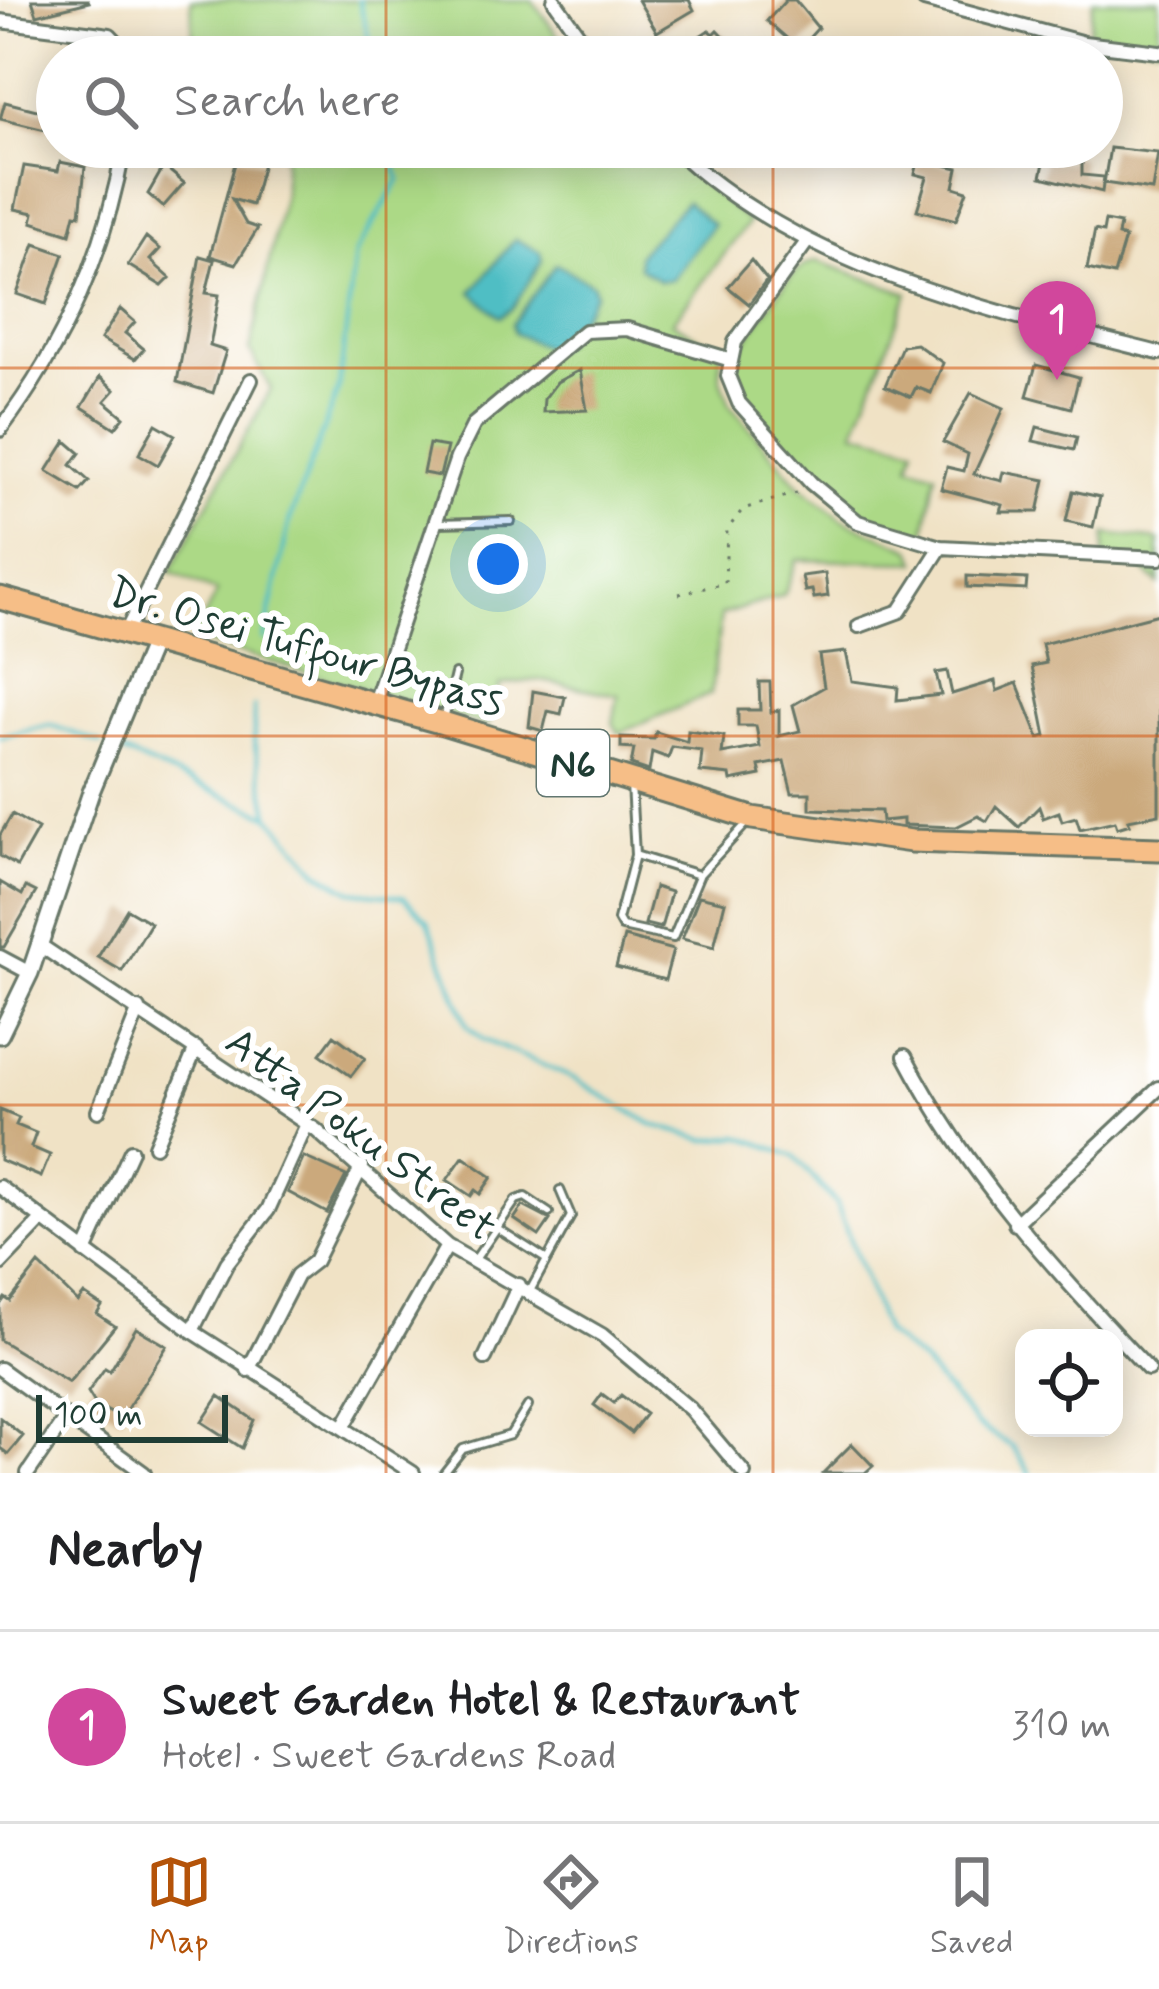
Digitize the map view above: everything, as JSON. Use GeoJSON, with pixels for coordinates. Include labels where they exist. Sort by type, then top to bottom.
{"type":"FeatureCollection","features":[{"type":"Feature","properties":{"kind":"highway","name":"Dr. Osei Tuffour Bypass"},"geometry":{"type":"LineString","coordinates":[[0,598],[443,723],[752,818],[911,841],[1159,849]]}},
{"type":"Feature","properties":{"kind":"street"},"geometry":{"type":"LineString","coordinates":[[554,0],[579,36]]}},
{"type":"Feature","properties":{"kind":"street"},"geometry":{"type":"LineString","coordinates":[[923,0],[1056,36]]}},
{"type":"Feature","properties":{"kind":"street"},"geometry":{"type":"LineString","coordinates":[[980,0],[980,17]]}},
{"type":"Feature","properties":{"kind":"street"},"geometry":{"type":"LineString","coordinates":[[0,21],[111,36]]}},
{"type":"Feature","properties":{"kind":"street"},"geometry":{"type":"LineString","coordinates":[[1123,48],[1159,52]]}},
{"type":"Feature","properties":{"kind":"street"},"geometry":{"type":"LineString","coordinates":[[0,430],[64,336],[95,261],[119,168]]}},
{"type":"Feature","properties":{"kind":"street"},"geometry":{"type":"LineString","coordinates":[[703,168],[806,243],[961,298],[1159,353]]}},
{"type":"Feature","properties":{"kind":"street"},"geometry":{"type":"LineString","coordinates":[[806,243],[728,359],[739,403],[811,483],[858,522],[941,547],[1159,558]]}},
{"type":"Feature","properties":{"kind":"street"},"geometry":{"type":"LineString","coordinates":[[374,705],[474,424],[585,332],[627,329],[728,359]]}},
{"type":"Feature","properties":{"kind":"street"},"geometry":{"type":"LineString","coordinates":[[126,632],[251,380]]}},
{"type":"Feature","properties":{"kind":"street"},"geometry":{"type":"LineString","coordinates":[[859,626],[900,611],[941,547]]}},
{"type":"Feature","properties":{"kind":"street"},"geometry":{"type":"LineString","coordinates":[[0,1035],[41,946],[91,792],[154,640]]}},
{"type":"Feature","properties":{"kind":"street","name":"Atta Poku Street"},"geometry":{"type":"LineString","coordinates":[[41,946],[308,1124],[362,1166],[447,1246],[602,1334],[676,1396],[744,1473]]}},
{"type":"Feature","properties":{"kind":"street"},"geometry":{"type":"LineString","coordinates":[[0,957],[30,973]]}},
{"type":"Feature","properties":{"kind":"street"},"geometry":{"type":"LineString","coordinates":[[98,1111],[139,1009]]}},
{"type":"Feature","properties":{"kind":"street"},"geometry":{"type":"LineString","coordinates":[[155,1146],[196,1048]]}},
{"type":"Feature","properties":{"kind":"street"},"geometry":{"type":"LineString","coordinates":[[905,1056],[940,1120],[1015,1224],[1148,1370]]}},
{"type":"Feature","properties":{"kind":"street"},"geometry":{"type":"LineString","coordinates":[[1015,1224],[1159,1088]]}},
{"type":"Feature","properties":{"kind":"street"},"geometry":{"type":"LineString","coordinates":[[192,1331],[227,1264],[268,1210],[308,1124]]}},
{"type":"Feature","properties":{"kind":"street"},"geometry":{"type":"LineString","coordinates":[[85,1252],[130,1151]]}},
{"type":"Feature","properties":{"kind":"street"},"geometry":{"type":"LineString","coordinates":[[248,1370],[297,1275],[315,1261],[362,1166]]}},
{"type":"Feature","properties":{"kind":"street"},"geometry":{"type":"LineString","coordinates":[[0,1187],[192,1331],[344,1426],[406,1471]]}},
{"type":"Feature","properties":{"kind":"street"},"geometry":{"type":"LineString","coordinates":[[0,1264],[42,1220]]}},
{"type":"Feature","properties":{"kind":"street"},"geometry":{"type":"LineString","coordinates":[[344,1426],[447,1246]]}},
{"type":"Feature","properties":{"kind":"street"},"geometry":{"type":"LineString","coordinates":[[485,1358],[525,1288]]}},
{"type":"Feature","properties":{"kind":"street"},"geometry":{"type":"LineString","coordinates":[[0,1369],[144,1473]]}},
{"type":"Feature","properties":{"kind":"street"},"geometry":{"type":"LineString","coordinates":[[28,1473],[65,1419]]}},
{"type":"Feature","properties":{"kind":"lane"},"geometry":{"type":"LineString","coordinates":[[435,524],[511,521]]}},
{"type":"Feature","properties":{"kind":"lane"},"geometry":{"type":"LineString","coordinates":[[443,723],[455,674]]}},
{"type":"Feature","properties":{"kind":"lane"},"geometry":{"type":"LineString","coordinates":[[631,781],[634,855],[619,920],[622,926],[673,938],[699,875],[752,818]]}},
{"type":"Feature","properties":{"kind":"lane"},"geometry":{"type":"LineString","coordinates":[[634,855],[699,875]]}},
{"type":"Feature","properties":{"kind":"lane"},"geometry":{"type":"LineString","coordinates":[[525,1288],[571,1216],[560,1190]]}},
{"type":"Feature","properties":{"kind":"lane"},"geometry":{"type":"LineString","coordinates":[[474,1261],[521,1197],[549,1213]]}},
{"type":"Feature","properties":{"kind":"lane"},"geometry":{"type":"LineString","coordinates":[[497,1228],[547,1260]]}},
{"type":"Feature","properties":{"kind":"lane"},"geometry":{"type":"LineString","coordinates":[[444,1473],[463,1448],[510,1435],[528,1406]]}},
{"type":"Feature","properties":{"kind":"path"},"geometry":{"type":"LineString","coordinates":[[679,594],[725,583],[727,530],[743,509],[794,497],[811,483]]}},
{"type":"Feature","properties":{"kind":"green space"},"geometry":{"type":"Polygon","coordinates":[[[191,0],[532,0],[558,36],[193,36],[191,0]]]}},
{"type":"Feature","properties":{"kind":"green space"},"geometry":{"type":"Polygon","coordinates":[[[1093,0],[1159,0],[1159,46],[1123,40],[1123,36],[1089,35],[1093,0]]]}},
{"type":"Feature","properties":{"kind":"green space"},"geometry":{"type":"Polygon","coordinates":[[[284,168],[685,168],[749,222],[672,322],[721,349],[720,376],[730,405],[799,485],[843,520],[912,549],[917,562],[797,560],[784,595],[721,615],[711,694],[619,733],[613,723],[618,695],[537,680],[500,685],[488,726],[193,639],[217,592],[170,572],[271,389],[250,351],[284,193],[284,168]]]}},
{"type":"Feature","properties":{"kind":"green space"},"geometry":{"type":"Polygon","coordinates":[[[817,261],[908,293],[855,431],[915,447],[910,465],[936,473],[924,538],[877,524],[849,506],[771,436],[734,386],[734,367],[755,327],[794,274],[817,261]]]}},
{"type":"Feature","properties":{"kind":"green space"},"geometry":{"type":"Polygon","coordinates":[[[1106,534],[1159,540],[1159,584],[1135,563],[1103,563],[1106,534]]]}},
{"type":"Feature","properties":{"kind":"water"},"geometry":{"type":"Polygon","coordinates":[[[686,201],[713,225],[672,279],[660,281],[639,267],[638,255],[686,201]]]}},
{"type":"Feature","properties":{"kind":"water"},"geometry":{"type":"Polygon","coordinates":[[[515,239],[540,252],[542,260],[513,308],[500,317],[472,292],[515,239]]]}},
{"type":"Feature","properties":{"kind":"water"},"geometry":{"type":"Polygon","coordinates":[[[556,264],[593,285],[595,294],[563,343],[551,350],[514,333],[512,324],[556,264]]]}},
{"type":"Feature","properties":{"kind":"building"},"geometry":{"type":"Polygon","coordinates":[[[32,0],[88,0],[89,2],[37,15],[32,0]]]}},
{"type":"Feature","properties":{"kind":"building"},"geometry":{"type":"Polygon","coordinates":[[[638,0],[689,0],[694,10],[657,32],[638,0]]]}},
{"type":"Feature","properties":{"kind":"building"},"geometry":{"type":"Polygon","coordinates":[[[786,0],[795,0],[818,28],[811,36],[784,36],[767,21],[786,0]]]}},
{"type":"Feature","properties":{"kind":"building"},"geometry":{"type":"Polygon","coordinates":[[[5,102],[36,110],[36,128],[0,119],[5,102]]]}},
{"type":"Feature","properties":{"kind":"building"},"geometry":{"type":"Polygon","coordinates":[[[1123,149],[1158,153],[1152,190],[1104,183],[1107,168],[1123,168],[1123,149]]]}},
{"type":"Feature","properties":{"kind":"building"},"geometry":{"type":"Polygon","coordinates":[[[24,166],[58,171],[85,168],[80,215],[75,214],[70,234],[32,222],[34,213],[15,209],[24,166]]]}},
{"type":"Feature","properties":{"kind":"building"},"geometry":{"type":"Polygon","coordinates":[[[163,168],[184,183],[163,207],[148,194],[163,168]]]}},
{"type":"Feature","properties":{"kind":"building"},"geometry":{"type":"Polygon","coordinates":[[[234,168],[262,168],[252,205],[232,199],[246,224],[258,228],[236,264],[210,256],[234,168]]]}},
{"type":"Feature","properties":{"kind":"building"},"geometry":{"type":"Polygon","coordinates":[[[917,168],[958,168],[954,187],[967,191],[956,220],[917,210],[927,177],[915,174],[917,168]]]}},
{"type":"Feature","properties":{"kind":"building"},"geometry":{"type":"Polygon","coordinates":[[[1043,168],[1082,168],[1082,175],[1104,177],[1102,192],[1041,177],[1043,168]]]}},
{"type":"Feature","properties":{"kind":"building"},"geometry":{"type":"Polygon","coordinates":[[[1105,221],[1120,224],[1118,236],[1125,238],[1114,275],[1087,269],[1095,230],[1103,232],[1105,221]]]}},
{"type":"Feature","properties":{"kind":"building"},"geometry":{"type":"Polygon","coordinates":[[[146,237],[160,249],[150,260],[170,278],[162,286],[128,265],[146,237]]]}},
{"type":"Feature","properties":{"kind":"building"},"geometry":{"type":"Polygon","coordinates":[[[35,244],[64,254],[46,304],[17,294],[35,244]]]}},
{"type":"Feature","properties":{"kind":"building"},"geometry":{"type":"Polygon","coordinates":[[[200,256],[214,260],[206,293],[219,295],[210,346],[226,351],[213,393],[177,382],[200,256]]]}},
{"type":"Feature","properties":{"kind":"building"},"geometry":{"type":"Polygon","coordinates":[[[751,260],[767,280],[749,304],[728,287],[751,260]]]}},
{"type":"Feature","properties":{"kind":"building"},"geometry":{"type":"Polygon","coordinates":[[[120,309],[135,322],[125,333],[144,349],[135,359],[101,339],[120,309]]]}},
{"type":"Feature","properties":{"kind":"building"},"geometry":{"type":"Polygon","coordinates":[[[916,344],[943,363],[931,393],[916,387],[911,397],[885,386],[902,346],[916,344]]]}},
{"type":"Feature","properties":{"kind":"building"},"geometry":{"type":"Polygon","coordinates":[[[1036,365],[1079,377],[1071,408],[1027,396],[1036,365]]]}},
{"type":"Feature","properties":{"kind":"building"},"geometry":{"type":"Polygon","coordinates":[[[580,370],[587,410],[543,412],[544,399],[557,382],[580,370]]]}},
{"type":"Feature","properties":{"kind":"building"},"geometry":{"type":"Polygon","coordinates":[[[100,377],[115,390],[105,401],[124,417],[115,428],[82,407],[100,377]]]}},
{"type":"Feature","properties":{"kind":"building"},"geometry":{"type":"Polygon","coordinates":[[[971,393],[1004,408],[974,474],[1002,481],[1004,472],[1045,480],[1038,512],[1001,512],[1003,505],[941,489],[947,467],[964,471],[968,454],[943,442],[971,393]]]}},
{"type":"Feature","properties":{"kind":"building"},"geometry":{"type":"Polygon","coordinates":[[[156,424],[175,435],[158,465],[139,454],[156,424]]]}},
{"type":"Feature","properties":{"kind":"building"},"geometry":{"type":"Polygon","coordinates":[[[1037,427],[1077,437],[1074,450],[1033,441],[1037,427]]]}},
{"type":"Feature","properties":{"kind":"building"},"geometry":{"type":"Polygon","coordinates":[[[66,441],[80,453],[71,465],[89,481],[80,491],[47,471],[66,441]]]}},
{"type":"Feature","properties":{"kind":"building"},"geometry":{"type":"Polygon","coordinates":[[[429,444],[447,447],[440,476],[423,473],[429,444]]]}},
{"type":"Feature","properties":{"kind":"building"},"geometry":{"type":"Polygon","coordinates":[[[1073,491],[1100,497],[1093,527],[1066,521],[1073,491]]]}},
{"type":"Feature","properties":{"kind":"building"},"geometry":{"type":"Polygon","coordinates":[[[825,573],[828,596],[814,598],[812,590],[805,591],[802,576],[825,573]]]}},
{"type":"Feature","properties":{"kind":"building"},"geometry":{"type":"Polygon","coordinates":[[[967,576],[1027,579],[1026,590],[967,587],[967,576]]]}},
{"type":"Feature","properties":{"kind":"building"},"geometry":{"type":"Polygon","coordinates":[[[1159,614],[1159,814],[1128,820],[1130,824],[1117,828],[1115,821],[1080,829],[1076,817],[1062,821],[1059,812],[1043,818],[1039,807],[1019,827],[996,806],[987,821],[978,816],[956,827],[903,825],[903,819],[882,821],[881,811],[810,809],[810,793],[792,793],[784,761],[759,766],[761,775],[731,781],[730,775],[700,772],[702,751],[672,747],[668,758],[652,752],[649,771],[631,765],[634,749],[621,748],[621,738],[654,739],[656,732],[687,742],[688,731],[724,736],[722,754],[760,747],[756,726],[738,726],[738,710],[760,710],[759,682],[770,682],[771,712],[779,710],[779,736],[800,731],[793,705],[824,687],[819,655],[846,652],[852,681],[898,687],[897,700],[941,695],[936,673],[947,671],[952,694],[995,681],[997,691],[1017,683],[1039,738],[1046,736],[1032,666],[1046,663],[1042,644],[1159,614]]]}},
{"type":"Feature","properties":{"kind":"building"},"geometry":{"type":"Polygon","coordinates":[[[533,691],[565,697],[561,714],[548,711],[543,731],[529,727],[533,691]]]}},
{"type":"Feature","properties":{"kind":"building"},"geometry":{"type":"Polygon","coordinates":[[[12,814],[38,829],[17,866],[0,856],[0,835],[12,814]]]}},
{"type":"Feature","properties":{"kind":"building"},"geometry":{"type":"Polygon","coordinates":[[[0,882],[22,895],[26,887],[36,892],[4,947],[0,947],[0,882]]]}},
{"type":"Feature","properties":{"kind":"building"},"geometry":{"type":"Polygon","coordinates":[[[655,887],[671,892],[661,928],[645,924],[655,887]]]}},
{"type":"Feature","properties":{"kind":"building"},"geometry":{"type":"Polygon","coordinates":[[[699,896],[725,902],[714,947],[682,939],[699,896]]]}},
{"type":"Feature","properties":{"kind":"building"},"geometry":{"type":"Polygon","coordinates":[[[127,909],[151,923],[122,971],[98,957],[127,909]]]}},
{"type":"Feature","properties":{"kind":"building"},"geometry":{"type":"Polygon","coordinates":[[[624,937],[673,950],[665,980],[616,967],[624,937]]]}},
{"type":"Feature","properties":{"kind":"building"},"geometry":{"type":"Polygon","coordinates":[[[334,1035],[365,1058],[351,1076],[320,1054],[334,1035]]]}},
{"type":"Feature","properties":{"kind":"building"},"geometry":{"type":"Polygon","coordinates":[[[0,1110],[19,1118],[16,1125],[36,1133],[31,1147],[50,1155],[41,1177],[0,1160],[0,1110]]]}},
{"type":"Feature","properties":{"kind":"building"},"geometry":{"type":"Polygon","coordinates":[[[304,1157],[346,1176],[327,1213],[288,1192],[304,1157]]]}},
{"type":"Feature","properties":{"kind":"building"},"geometry":{"type":"Polygon","coordinates":[[[463,1157],[492,1177],[480,1194],[475,1190],[471,1196],[447,1180],[463,1157]]]}},
{"type":"Feature","properties":{"kind":"building"},"geometry":{"type":"Polygon","coordinates":[[[523,1206],[550,1220],[539,1236],[514,1219],[523,1206]]]}},
{"type":"Feature","properties":{"kind":"building"},"geometry":{"type":"Polygon","coordinates":[[[39,1264],[78,1302],[84,1294],[102,1306],[97,1314],[115,1326],[69,1382],[0,1340],[0,1305],[5,1298],[10,1301],[39,1264]]]}},
{"type":"Feature","properties":{"kind":"building"},"geometry":{"type":"Polygon","coordinates":[[[136,1328],[167,1346],[121,1418],[96,1405],[88,1392],[105,1368],[110,1371],[136,1328]]]}},
{"type":"Feature","properties":{"kind":"building"},"geometry":{"type":"Polygon","coordinates":[[[602,1394],[614,1403],[621,1395],[646,1414],[631,1433],[594,1405],[602,1394]]]}},
{"type":"Feature","properties":{"kind":"building"},"geometry":{"type":"Polygon","coordinates":[[[219,1396],[254,1420],[242,1448],[202,1422],[219,1396]]]}},
{"type":"Feature","properties":{"kind":"building"},"geometry":{"type":"Polygon","coordinates":[[[0,1418],[23,1436],[8,1454],[0,1448],[0,1418]]]}},
{"type":"Feature","properties":{"kind":"building"},"geometry":{"type":"Polygon","coordinates":[[[852,1444],[873,1466],[865,1473],[823,1473],[852,1444]]]}},
{"type":"Feature","properties":{"kind":"waterway"},"geometry":{"type":"LineString","coordinates":[[359,0],[368,36]]}},
{"type":"Feature","properties":{"kind":"waterway"},"geometry":{"type":"LineString","coordinates":[[264,640],[290,519],[339,387],[355,254],[400,179],[396,168]]}},
{"type":"Feature","properties":{"kind":"waterway"},"geometry":{"type":"LineString","coordinates":[[254,707],[254,742],[269,813]]}},
{"type":"Feature","properties":{"kind":"waterway"},"geometry":{"type":"LineString","coordinates":[[0,737],[50,725],[101,743]]}},
{"type":"Feature","properties":{"kind":"waterway"},"geometry":{"type":"LineString","coordinates":[[124,753],[270,816],[320,873],[351,891],[404,897],[428,921],[467,1026],[482,1039],[575,1079],[653,1125],[707,1140],[740,1136],[794,1156],[837,1205],[885,1333],[923,1363],[977,1425],[1013,1447],[1030,1473]]}},
{"type":"Feature","properties":{"kind":"place","name":"Sweet Garden Hotel & Restaurant"},"geometry":{"type":"Point","coordinates":[1057,380]}}]}
